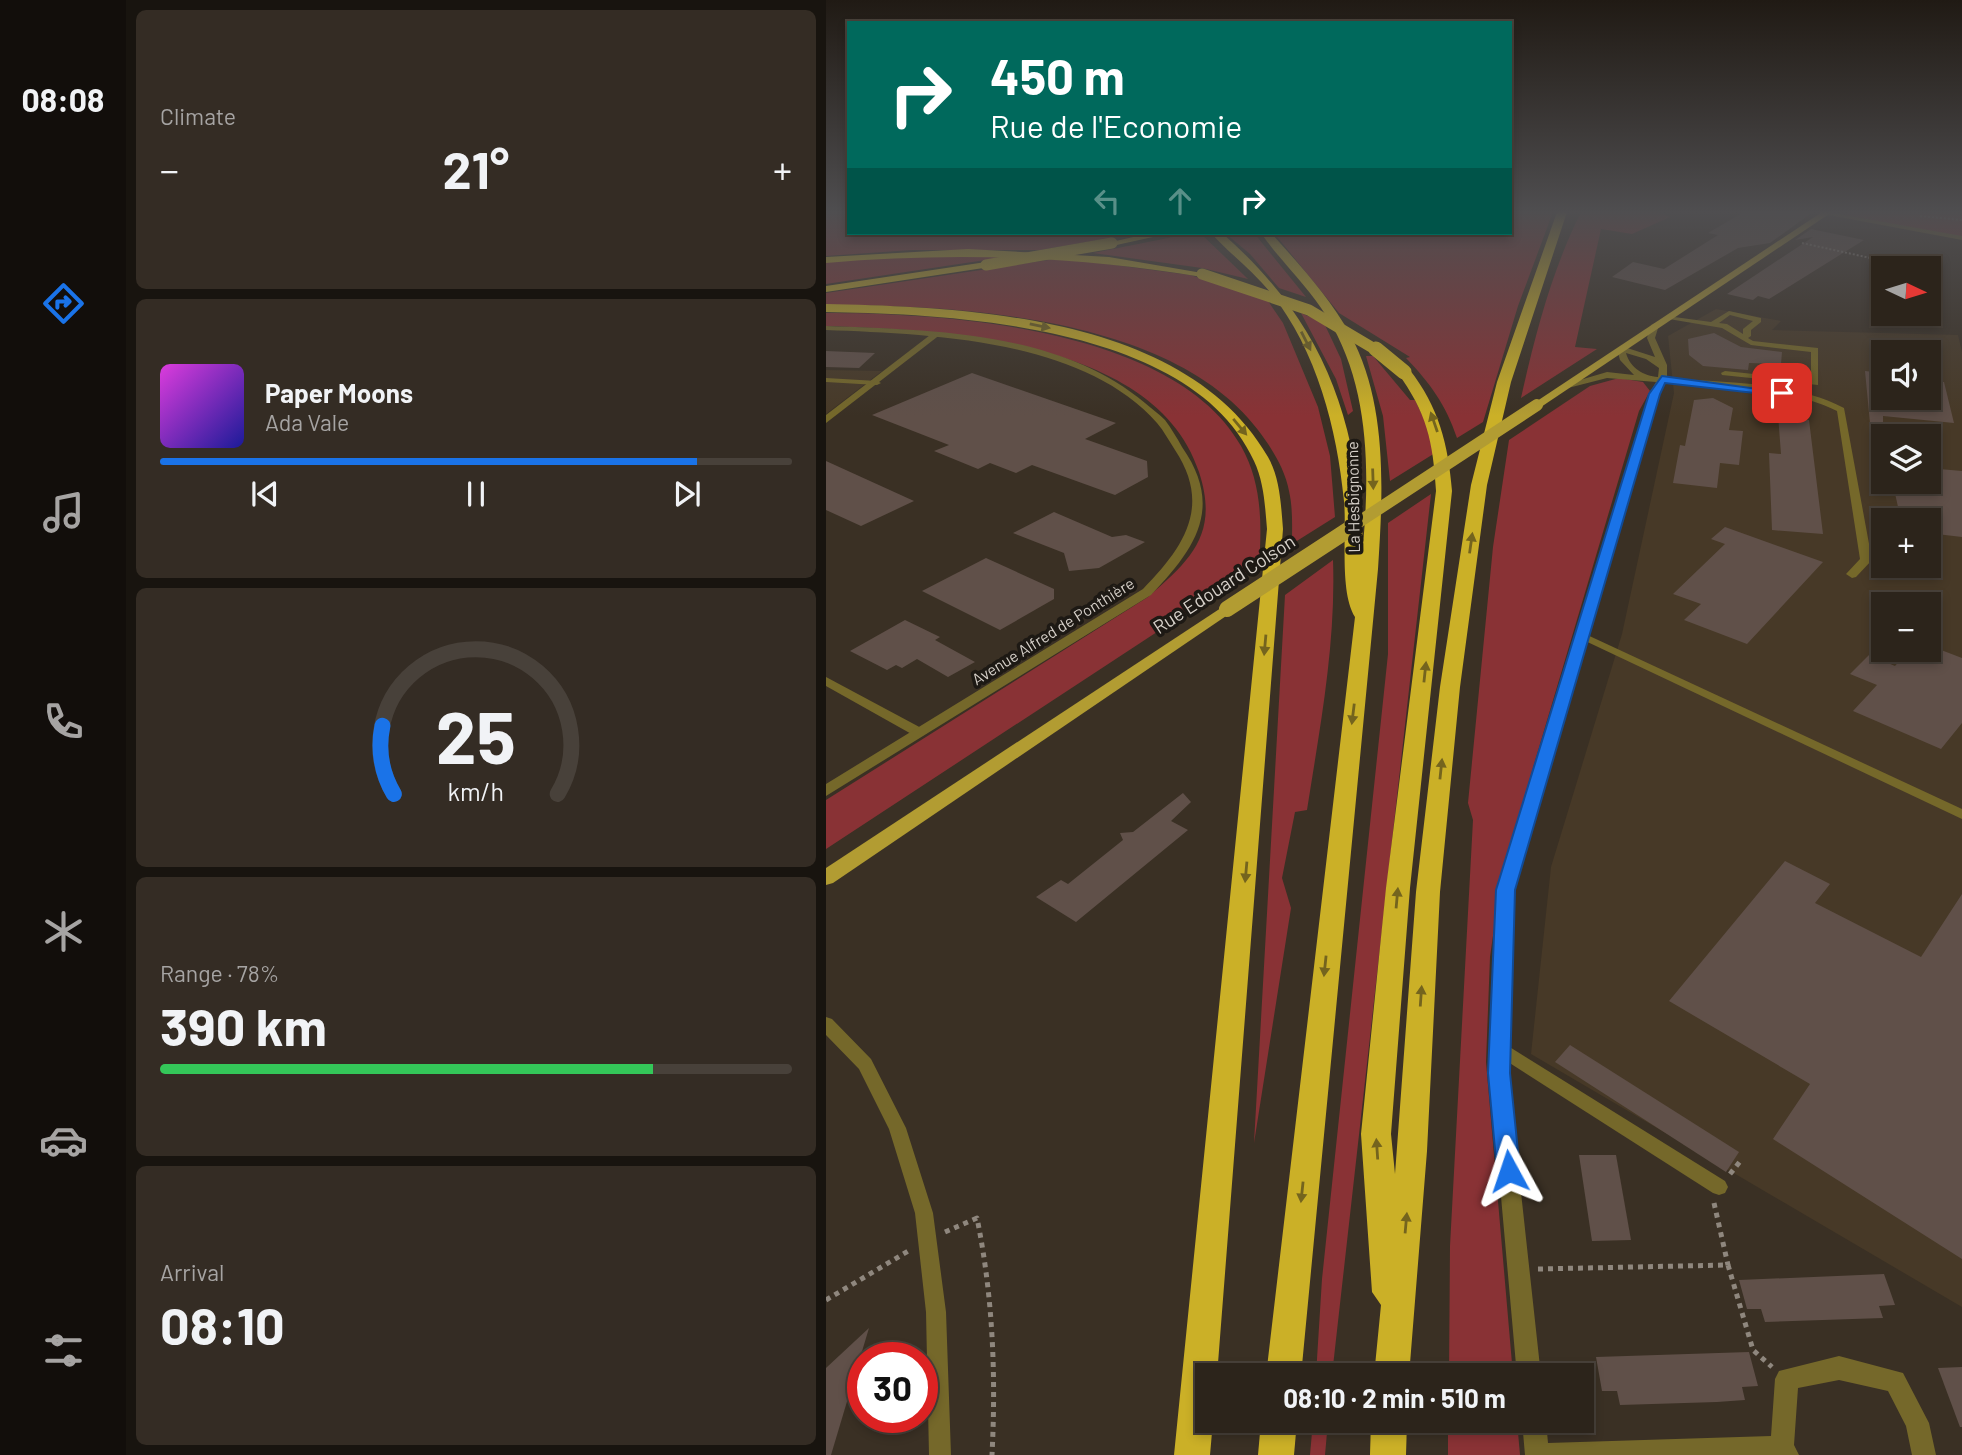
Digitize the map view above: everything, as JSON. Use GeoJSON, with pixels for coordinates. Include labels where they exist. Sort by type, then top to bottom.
{"type":"FeatureCollection","features":[{"type":"Feature","properties":{"kind":"highway"},"geometry":{"type":"LineString","coordinates":[[826,289],[887,280]]}},
{"type":"Feature","properties":{"kind":"highway"},"geometry":{"type":"LineString","coordinates":[[1222,280],[1281,297],[1336,321],[1362,336],[1404,372],[1431,411],[1438,432],[1444,491],[1398,888],[1376,1134],[1392,1339]]}},
{"type":"Feature","properties":{"kind":"highway"},"geometry":{"type":"LineString","coordinates":[[1263,280],[1289,309],[1321,372],[1345,456],[1353,503],[1354,583],[1364,622]]}},
{"type":"Feature","properties":{"kind":"highway","name":"La Hesbignonne"},"geometry":{"type":"LineString","coordinates":[[1284,1363],[1370,584],[1374,502],[1372,451],[1360,375],[1346,340],[1321,299],[1305,280]]}},
{"type":"Feature","properties":{"kind":"highway"},"geometry":{"type":"LineString","coordinates":[[1391,1363],[1412,1151],[1428,892],[1450,687],[1477,497],[1504,382],[1539,280]]}},
{"type":"Feature","properties":{"kind":"highway"},"geometry":{"type":"LineString","coordinates":[[826,308],[898,309],[1006,320],[1072,334],[1127,352],[1181,378],[1225,410],[1244,431],[1261,458],[1272,490],[1275,529],[1192,1455]]}},
{"type":"Feature","properties":{"kind":"highway"},"geometry":{"type":"LineString","coordinates":[[1276,1455],[1278,1433]]}},
{"type":"Feature","properties":{"kind":"highway"},"geometry":{"type":"LineString","coordinates":[[1388,1455],[1389,1433]]}},
{"type":"Feature","properties":{"kind":"main road","name":"Rue Edouard Colson"},"geometry":{"type":"LineString","coordinates":[[826,878],[1725,280]]}},
{"type":"Feature","properties":{"kind":"street"},"geometry":{"type":"LineString","coordinates":[[1528,1363],[1499,1073],[1506,890],[1654,394],[1662,379],[1663,367],[1651,338],[1652,327]]}},
{"type":"Feature","properties":{"kind":"street","name":"Avenue Alfred de Ponthière"},"geometry":{"type":"LineString","coordinates":[[826,328],[937,334],[1028,350],[1071,363],[1103,377],[1151,414],[1182,449],[1195,475],[1199,502],[1193,535],[1177,562],[1147,592],[826,791]]}},
{"type":"Feature","properties":{"kind":"street"},"geometry":{"type":"LineString","coordinates":[[826,420],[937,334]]}},
{"type":"Feature","properties":{"kind":"street"},"geometry":{"type":"LineString","coordinates":[[1621,349],[1649,357],[1663,367]]}},
{"type":"Feature","properties":{"kind":"street"},"geometry":{"type":"LineString","coordinates":[[1621,349],[1624,360],[1654,394]]}},
{"type":"Feature","properties":{"kind":"street"},"geometry":{"type":"LineString","coordinates":[[1568,385],[1607,376],[1662,379],[1762,390],[1829,401],[1841,410],[1866,560]]}},
{"type":"Feature","properties":{"kind":"street"},"geometry":{"type":"LineString","coordinates":[[1866,560],[1871,561]]}},
{"type":"Feature","properties":{"kind":"street"},"geometry":{"type":"LineString","coordinates":[[1852,574],[1866,560]]}},
{"type":"Feature","properties":{"kind":"street"},"geometry":{"type":"LineString","coordinates":[[826,681],[920,733]]}},
{"type":"Feature","properties":{"kind":"street"},"geometry":{"type":"LineString","coordinates":[[1536,1433],[1539,1455],[1785,1451],[1787,1379],[1839,1368],[1895,1381],[1917,1423],[1924,1455]]}},
{"type":"Feature","properties":{"kind":"lane"},"geometry":{"type":"LineString","coordinates":[[1713,324],[1728,313],[1758,320],[1747,329],[1746,337],[1741,337]]}},
{"type":"Feature","properties":{"kind":"lane"},"geometry":{"type":"LineString","coordinates":[[1667,318],[1724,326],[1751,343],[1815,350],[1815,383],[1725,373]]}},
{"type":"Feature","properties":{"kind":"lane"},"geometry":{"type":"LineString","coordinates":[[1762,390],[1765,378]]}},
{"type":"Feature","properties":{"kind":"lane"},"geometry":{"type":"LineString","coordinates":[[826,380],[877,383]]}},
{"type":"Feature","properties":{"kind":"lane"},"geometry":{"type":"LineString","coordinates":[[1583,636],[1962,814]]}},
{"type":"Feature","properties":{"kind":"lane"},"geometry":{"type":"LineString","coordinates":[[826,1024],[865,1064],[897,1128],[925,1213],[936,1312],[940,1455]]}},
{"type":"Feature","properties":{"kind":"lane"},"geometry":{"type":"LineString","coordinates":[[1500,1048],[1719,1187]]}},
{"type":"Feature","properties":{"kind":"path"},"geometry":{"type":"LineString","coordinates":[[1742,1159],[1712,1196],[1728,1265],[1753,1350],[1787,1379]]}},
{"type":"Feature","properties":{"kind":"path"},"geometry":{"type":"LineString","coordinates":[[826,1300],[928,1241],[977,1218],[990,1284],[993,1333],[992,1455]]}},
{"type":"Feature","properties":{"kind":"path"},"geometry":{"type":"LineString","coordinates":[[1519,1270],[1728,1265]]}},
{"type":"Feature","properties":{"kind":"shaded area"},"geometry":{"type":"Polygon","coordinates":[[[826,280],[853,280],[826,284],[826,280]]]}},
{"type":"Feature","properties":{"kind":"shaded area"},"geometry":{"type":"Polygon","coordinates":[[[914,280],[1206,280],[1266,298],[1283,323],[1318,407],[1330,456],[1335,517],[1292,544],[1292,511],[1287,483],[1268,444],[1258,430],[1220,392],[1173,362],[1118,340],[1059,325],[998,314],[937,308],[826,305],[826,293],[914,280]]]}},
{"type":"Feature","properties":{"kind":"shaded area"},"geometry":{"type":"Polygon","coordinates":[[[1272,280],[1292,280],[1306,297],[1279,288],[1272,280]]]}},
{"type":"Feature","properties":{"kind":"shaded area"},"geometry":{"type":"Polygon","coordinates":[[[1312,280],[1528,280],[1483,422],[1457,438],[1436,395],[1406,358],[1410,357],[1339,313],[1312,280]]]}},
{"type":"Feature","properties":{"kind":"shaded area"},"geometry":{"type":"Polygon","coordinates":[[[1553,280],[1590,280],[1575,347],[1597,349],[1521,398],[1532,351],[1553,280]]]}},
{"type":"Feature","properties":{"kind":"shaded area"},"geometry":{"type":"Polygon","coordinates":[[[1716,309],[1781,321],[1772,330],[1958,335],[1962,352],[1962,1307],[1531,1054],[1551,867],[1622,634],[1674,393],[1668,336],[1716,309]]]}},
{"type":"Feature","properties":{"kind":"shaded area"},"geometry":{"type":"Polygon","coordinates":[[[826,313],[932,317],[1054,335],[1112,352],[1165,375],[1209,406],[1241,446],[1257,489],[1260,534],[1259,565],[826,849],[826,800],[1148,597],[1189,557],[1198,543],[1206,512],[1199,472],[1175,428],[1139,394],[1092,368],[1040,351],[983,339],[927,332],[826,326],[826,313]]]}},
{"type":"Feature","properties":{"kind":"shaded area"},"geometry":{"type":"Polygon","coordinates":[[[1301,313],[1324,323],[1341,359],[1353,411],[1348,415],[1336,379],[1301,313]]]}},
{"type":"Feature","properties":{"kind":"shaded area"},"geometry":{"type":"Polygon","coordinates":[[[1366,356],[1373,356],[1410,400],[1415,400],[1428,427],[1435,453],[1390,481],[1383,416],[1366,356]]]}},
{"type":"Feature","properties":{"kind":"shaded area"},"geometry":{"type":"Polygon","coordinates":[[[826,370],[882,371],[826,414],[826,370]]]}},
{"type":"Feature","properties":{"kind":"shaded area"},"geometry":{"type":"Polygon","coordinates":[[[1619,378],[1643,382],[1650,391],[1639,411],[1502,872],[1490,957],[1486,1062],[1512,1363],[1449,1363],[1450,1246],[1473,820],[1468,803],[1493,547],[1509,440],[1590,386],[1619,378]]]}},
{"type":"Feature","properties":{"kind":"shaded area"},"geometry":{"type":"Polygon","coordinates":[[[1431,494],[1333,1363],[1317,1363],[1322,1279],[1388,654],[1388,523],[1431,494]]]}},
{"type":"Feature","properties":{"kind":"shaded area"},"geometry":{"type":"Polygon","coordinates":[[[1333,560],[1332,623],[1326,685],[1307,810],[1295,812],[1282,878],[1291,908],[1254,1143],[1285,595],[1333,560]]]}},
{"type":"Feature","properties":{"kind":"shaded area"},"geometry":{"type":"Polygon","coordinates":[[[1312,1433],[1327,1433],[1325,1455],[1310,1455],[1312,1433]]]}},
{"type":"Feature","properties":{"kind":"shaded area"},"geometry":{"type":"Polygon","coordinates":[[[1448,1433],[1518,1433],[1520,1455],[1448,1455],[1448,1433]]]}},
{"type":"Feature","properties":{"kind":"building"},"geometry":{"type":"Polygon","coordinates":[[[1624,280],[1683,280],[1665,290],[1624,280]]]}},
{"type":"Feature","properties":{"kind":"building"},"geometry":{"type":"Polygon","coordinates":[[[1748,280],[1800,280],[1769,299],[1758,296],[1753,300],[1727,294],[1748,280]]]}},
{"type":"Feature","properties":{"kind":"building"},"geometry":{"type":"Polygon","coordinates":[[[1714,333],[1741,347],[1782,352],[1781,364],[1749,363],[1748,370],[1703,366],[1689,355],[1688,339],[1714,333]]]}},
{"type":"Feature","properties":{"kind":"building"},"geometry":{"type":"Polygon","coordinates":[[[826,351],[875,353],[859,368],[826,367],[826,351]]]}},
{"type":"Feature","properties":{"kind":"building"},"geometry":{"type":"Polygon","coordinates":[[[1865,371],[1871,372],[1871,410],[1941,410],[1941,382],[1944,382],[1954,423],[1883,416],[1883,424],[1871,424],[1871,434],[1865,371]]]}},
{"type":"Feature","properties":{"kind":"building"},"geometry":{"type":"Polygon","coordinates":[[[972,373],[1116,423],[1085,439],[1147,461],[1148,477],[1115,495],[1032,465],[1016,473],[990,463],[978,469],[934,451],[949,445],[872,415],[972,373]]]}},
{"type":"Feature","properties":{"kind":"building"},"geometry":{"type":"Polygon","coordinates":[[[1713,398],[1733,408],[1729,430],[1743,431],[1739,465],[1720,463],[1717,488],[1673,483],[1680,445],[1685,446],[1694,400],[1713,398]]]}},
{"type":"Feature","properties":{"kind":"building"},"geometry":{"type":"Polygon","coordinates":[[[1778,415],[1809,420],[1823,534],[1772,530],[1769,453],[1781,454],[1778,415]]]}},
{"type":"Feature","properties":{"kind":"building"},"geometry":{"type":"Polygon","coordinates":[[[826,461],[914,501],[861,526],[826,510],[826,461]]]}},
{"type":"Feature","properties":{"kind":"building"},"geometry":{"type":"Polygon","coordinates":[[[1941,469],[1962,471],[1962,537],[1941,535],[1941,508],[1898,508],[1895,494],[1941,494],[1941,469]]]}},
{"type":"Feature","properties":{"kind":"building"},"geometry":{"type":"Polygon","coordinates":[[[1054,512],[1112,537],[1126,535],[1145,542],[1099,568],[1069,571],[1064,553],[1013,533],[1054,512]]]}},
{"type":"Feature","properties":{"kind":"building"},"geometry":{"type":"Polygon","coordinates":[[[1725,527],[1823,562],[1747,644],[1684,620],[1701,604],[1673,594],[1725,544],[1711,539],[1725,527]]]}},
{"type":"Feature","properties":{"kind":"building"},"geometry":{"type":"Polygon","coordinates":[[[986,558],[1054,589],[1054,599],[1000,630],[922,591],[986,558]]]}},
{"type":"Feature","properties":{"kind":"building"},"geometry":{"type":"Polygon","coordinates":[[[905,620],[940,637],[935,640],[975,662],[948,677],[917,659],[902,668],[896,665],[887,670],[850,651],[905,620]]]}},
{"type":"Feature","properties":{"kind":"building"},"geometry":{"type":"Polygon","coordinates":[[[1941,650],[1962,658],[1962,723],[1941,749],[1853,711],[1877,685],[1850,674],[1869,655],[1871,662],[1886,662],[1895,666],[1899,662],[1941,662],[1941,650]]]}},
{"type":"Feature","properties":{"kind":"building"},"geometry":{"type":"Polygon","coordinates":[[[1183,793],[1191,802],[1171,821],[1188,830],[1076,922],[1036,897],[1061,880],[1068,884],[1123,840],[1120,833],[1133,832],[1183,793]]]}},
{"type":"Feature","properties":{"kind":"building"},"geometry":{"type":"Polygon","coordinates":[[[1785,861],[1830,884],[1815,903],[1921,957],[1962,894],[1962,1259],[1773,1139],[1810,1084],[1669,1001],[1785,861]]]}},
{"type":"Feature","properties":{"kind":"building"},"geometry":{"type":"Polygon","coordinates":[[[1570,1045],[1739,1152],[1726,1172],[1555,1062],[1570,1045]]]}},
{"type":"Feature","properties":{"kind":"building"},"geometry":{"type":"Polygon","coordinates":[[[1579,1155],[1616,1155],[1631,1240],[1592,1241],[1579,1155]]]}},
{"type":"Feature","properties":{"kind":"building"},"geometry":{"type":"Polygon","coordinates":[[[1884,1274],[1895,1305],[1879,1306],[1883,1318],[1765,1322],[1761,1309],[1747,1309],[1739,1280],[1884,1274]]]}},
{"type":"Feature","properties":{"kind":"building"},"geometry":{"type":"Polygon","coordinates":[[[869,1328],[865,1342],[854,1342],[869,1328]]]}},
{"type":"Feature","properties":{"kind":"building"},"geometry":{"type":"Polygon","coordinates":[[[847,1348],[847,1402],[831,1455],[826,1455],[826,1368],[847,1348]]]}},
{"type":"Feature","properties":{"kind":"building"},"geometry":{"type":"Polygon","coordinates":[[[1749,1352],[1758,1386],[1742,1387],[1745,1400],[1717,1402],[1620,1405],[1617,1391],[1602,1391],[1596,1357],[1749,1352]]]}},
{"type":"Feature","properties":{"kind":"building"},"geometry":{"type":"Polygon","coordinates":[[[1962,1367],[1962,1427],[1960,1427],[1938,1368],[1962,1367]]]}},
{"type":"Feature","properties":{"kind":"route"},"geometry":{"type":"LineString","coordinates":[[1509,1171],[1499,1073],[1506,890],[1654,394],[1662,379],[1782,393]]}}]}
